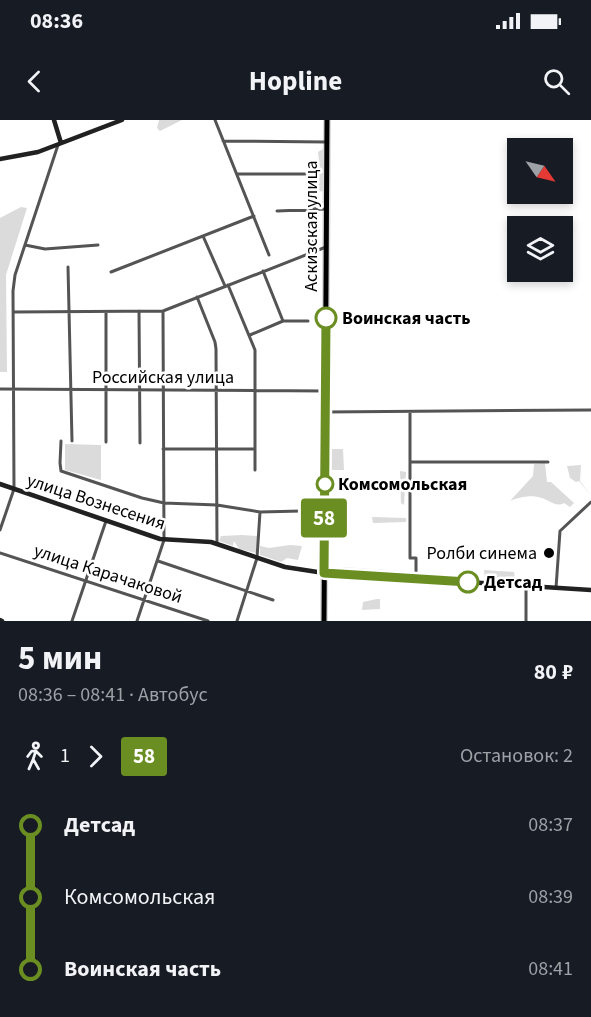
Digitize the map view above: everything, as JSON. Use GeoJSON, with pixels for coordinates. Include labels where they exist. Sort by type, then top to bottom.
{"type":"FeatureCollection","features":[{"type":"Feature","properties":{"kind":"main road","name":"Аскизская улица"},"geometry":{"type":"LineString","coordinates":[[324,621],[327,120]]}},
{"type":"Feature","properties":{"kind":"street"},"geometry":{"type":"LineString","coordinates":[[0,530],[14,489],[13,312],[15,275],[59,143],[54,120]]}},
{"type":"Feature","properties":{"kind":"street"},"geometry":{"type":"LineString","coordinates":[[0,159],[33,153],[123,120]]}},
{"type":"Feature","properties":{"kind":"street"},"geometry":{"type":"LineString","coordinates":[[215,120],[269,255]]}},
{"type":"Feature","properties":{"kind":"street"},"geometry":{"type":"LineString","coordinates":[[223,141],[327,142]]}},
{"type":"Feature","properties":{"kind":"street"},"geometry":{"type":"LineString","coordinates":[[237,174],[315,174],[313,251]]}},
{"type":"Feature","properties":{"kind":"street"},"geometry":{"type":"LineString","coordinates":[[277,211],[326,209]]}},
{"type":"Feature","properties":{"kind":"street"},"geometry":{"type":"LineString","coordinates":[[111,272],[254,216]]}},
{"type":"Feature","properties":{"kind":"street"},"geometry":{"type":"LineString","coordinates":[[203,236],[255,350],[255,470]]}},
{"type":"Feature","properties":{"kind":"street"},"geometry":{"type":"LineString","coordinates":[[25,244],[45,249],[98,245]]}},
{"type":"Feature","properties":{"kind":"street"},"geometry":{"type":"LineString","coordinates":[[13,312],[163,310],[326,246]]}},
{"type":"Feature","properties":{"kind":"street"},"geometry":{"type":"LineString","coordinates":[[68,267],[71,311],[72,441]]}},
{"type":"Feature","properties":{"kind":"street"},"geometry":{"type":"LineString","coordinates":[[263,271],[283,321]]}},
{"type":"Feature","properties":{"kind":"street"},"geometry":{"type":"LineString","coordinates":[[197,297],[215,342],[218,544]]}},
{"type":"Feature","properties":{"kind":"street"},"geometry":{"type":"LineString","coordinates":[[137,621],[164,540],[163,310]]}},
{"type":"Feature","properties":{"kind":"street"},"geometry":{"type":"LineString","coordinates":[[106,311],[106,442]]}},
{"type":"Feature","properties":{"kind":"street"},"geometry":{"type":"LineString","coordinates":[[139,311],[140,443]]}},
{"type":"Feature","properties":{"kind":"street"},"geometry":{"type":"LineString","coordinates":[[249,335],[283,321],[308,321]]}},
{"type":"Feature","properties":{"kind":"street","name":"Российская улица"},"geometry":{"type":"LineString","coordinates":[[0,389],[325,390]]}},
{"type":"Feature","properties":{"kind":"street"},"geometry":{"type":"LineString","coordinates":[[325,412],[591,410]]}},
{"type":"Feature","properties":{"kind":"street"},"geometry":{"type":"LineString","coordinates":[[410,412],[410,558],[416,558],[416,579]]}},
{"type":"Feature","properties":{"kind":"street"},"geometry":{"type":"LineString","coordinates":[[61,441],[61,471],[142,498],[164,503],[217,505],[260,512],[301,511]]}},
{"type":"Feature","properties":{"kind":"street"},"geometry":{"type":"LineString","coordinates":[[164,448],[255,449]]}},
{"type":"Feature","properties":{"kind":"street"},"geometry":{"type":"LineString","coordinates":[[410,462],[548,462]]}},
{"type":"Feature","properties":{"kind":"street","name":"улица Вознесения"},"geometry":{"type":"LineString","coordinates":[[0,484],[164,540],[211,542],[298,570],[591,590]]}},
{"type":"Feature","properties":{"kind":"street"},"geometry":{"type":"LineString","coordinates":[[556,588],[560,531],[591,502]]}},
{"type":"Feature","properties":{"kind":"street"},"geometry":{"type":"LineString","coordinates":[[237,621],[257,558],[260,512]]}},
{"type":"Feature","properties":{"kind":"street"},"geometry":{"type":"LineString","coordinates":[[72,621],[106,521]]}},
{"type":"Feature","properties":{"kind":"street","name":"улица Карачаковой"},"geometry":{"type":"LineString","coordinates":[[0,553],[208,621]]}},
{"type":"Feature","properties":{"kind":"street"},"geometry":{"type":"LineString","coordinates":[[157,561],[273,600]]}},
{"type":"Feature","properties":{"kind":"street"},"geometry":{"type":"LineString","coordinates":[[526,586],[526,621]]}},
{"type":"Feature","properties":{"kind":"shaded area"},"geometry":{"type":"Polygon","coordinates":[[[159,120],[182,120],[160,131],[157,128],[159,120]]]}},
{"type":"Feature","properties":{"kind":"shaded area"},"geometry":{"type":"Polygon","coordinates":[[[323,149],[325,152],[323,191],[317,192],[320,171],[318,152],[323,149]]]}},
{"type":"Feature","properties":{"kind":"shaded area"},"geometry":{"type":"Polygon","coordinates":[[[21,207],[27,208],[6,275],[7,372],[0,372],[0,218],[21,207]]]}},
{"type":"Feature","properties":{"kind":"shaded area"},"geometry":{"type":"Polygon","coordinates":[[[65,444],[101,445],[101,480],[65,470],[65,444]]]}},
{"type":"Feature","properties":{"kind":"shaded area"},"geometry":{"type":"Polygon","coordinates":[[[329,449],[343,449],[344,470],[329,470],[329,449]]]}},
{"type":"Feature","properties":{"kind":"shaded area"},"geometry":{"type":"Polygon","coordinates":[[[545,463],[547,482],[551,482],[574,503],[570,507],[564,503],[552,503],[531,496],[510,501],[533,476],[534,464],[545,463]]]}},
{"type":"Feature","properties":{"kind":"shaded area"},"geometry":{"type":"Polygon","coordinates":[[[581,465],[580,481],[591,496],[579,481],[576,482],[570,478],[567,466],[581,465]]]}},
{"type":"Feature","properties":{"kind":"shaded area"},"geometry":{"type":"Polygon","coordinates":[[[400,471],[406,472],[404,505],[401,503],[400,471]]]}},
{"type":"Feature","properties":{"kind":"shaded area"},"geometry":{"type":"Polygon","coordinates":[[[372,517],[406,518],[406,522],[373,523],[372,517]]]}},
{"type":"Feature","properties":{"kind":"shaded area"},"geometry":{"type":"Polygon","coordinates":[[[221,536],[258,536],[256,553],[239,549],[234,541],[233,546],[219,541],[221,536]]]}},
{"type":"Feature","properties":{"kind":"shaded area"},"geometry":{"type":"Polygon","coordinates":[[[260,546],[269,548],[302,546],[298,560],[287,558],[281,562],[260,555],[260,546]]]}},
{"type":"Feature","properties":{"kind":"shaded area"},"geometry":{"type":"Polygon","coordinates":[[[342,567],[400,571],[401,574],[341,570],[342,567]]]}},
{"type":"Feature","properties":{"kind":"shaded area"},"geometry":{"type":"Polygon","coordinates":[[[484,570],[514,572],[515,580],[485,579],[484,570]]]}},
{"type":"Feature","properties":{"kind":"shaded area"},"geometry":{"type":"Polygon","coordinates":[[[380,599],[380,609],[362,610],[363,602],[380,599]]]}},
{"type":"Feature","properties":{"kind":"bus line","name":"58"},"geometry":{"type":"LineString","coordinates":[[326,318],[324,573],[468,582]]}},
{"type":"Feature","properties":{"kind":"place","name":"Воинская часть"},"geometry":{"type":"Point","coordinates":[326,318]}},
{"type":"Feature","properties":{"kind":"place","name":"Комсомольская"},"geometry":{"type":"Point","coordinates":[325,484]}},
{"type":"Feature","properties":{"kind":"place","name":"Ролби синема"},"geometry":{"type":"Point","coordinates":[549,553]}},
{"type":"Feature","properties":{"kind":"place","name":"Детсад"},"geometry":{"type":"Point","coordinates":[468,582]}}]}
